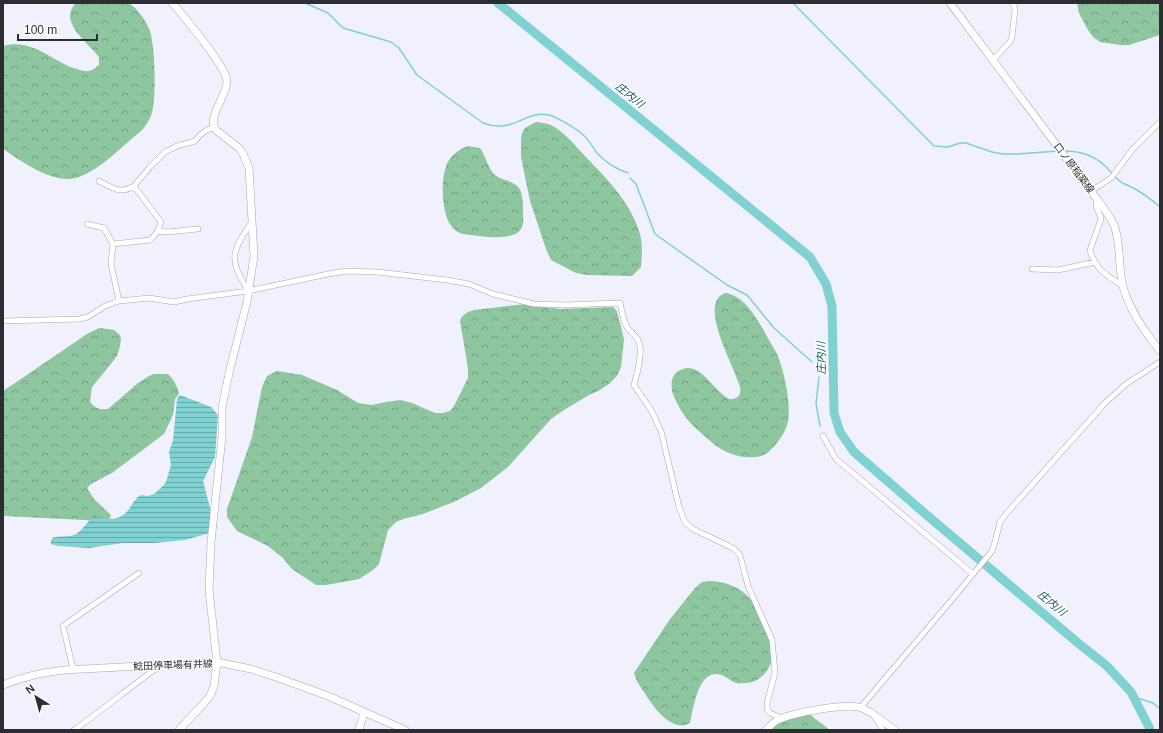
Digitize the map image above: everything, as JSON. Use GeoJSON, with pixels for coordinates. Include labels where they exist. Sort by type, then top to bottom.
{"type":"FeatureCollection","features":[{"type":"Feature","properties":{"kind":"main road"},"geometry":{"type":"LineString","coordinates":[[172,3],[211,53],[226,77],[226,89],[213,121],[214,127],[235,144],[243,154],[249,168],[254,256],[248,291],[222,407],[222,437],[209,590],[217,662],[214,686],[210,696],[179,730]]}},
{"type":"Feature","properties":{"kind":"main road","name":"口ノ原稲築線"},"geometry":{"type":"LineString","coordinates":[[950,3],[1097,199],[1113,223],[1123,286],[1137,318],[1147,335],[1160,351]]}},
{"type":"Feature","properties":{"kind":"main road","name":"鯰田停車場有井線"},"geometry":{"type":"LineString","coordinates":[[3,685],[20,678],[42,672],[72,669],[217,662],[251,668],[276,677],[328,696],[405,730]]}},
{"type":"Feature","properties":{"kind":"main road"},"geometry":{"type":"LineString","coordinates":[[766,730],[781,718],[832,708],[861,707],[895,730]]}},
{"type":"Feature","properties":{"kind":"main road"},"geometry":{"type":"LineString","coordinates":[[359,730],[364,712]]}},
{"type":"Feature","properties":{"kind":"street"},"geometry":{"type":"LineString","coordinates":[[992,61],[1010,42],[1012,37],[1015,9],[1013,3]]}},
{"type":"Feature","properties":{"kind":"street"},"geometry":{"type":"LineString","coordinates":[[1091,192],[1111,178],[1133,149],[1160,122]]}},
{"type":"Feature","properties":{"kind":"street"},"geometry":{"type":"LineString","coordinates":[[99,180],[119,190],[125,191],[134,186],[165,152],[177,146],[195,141],[200,135],[214,127]]}},
{"type":"Feature","properties":{"kind":"street"},"geometry":{"type":"LineString","coordinates":[[113,244],[150,240],[158,231],[160,222],[134,186]]}},
{"type":"Feature","properties":{"kind":"street"},"geometry":{"type":"LineString","coordinates":[[1097,199],[1096,206],[1101,218],[1090,250],[1102,273],[1123,286]]}},
{"type":"Feature","properties":{"kind":"street"},"geometry":{"type":"LineString","coordinates":[[248,291],[237,269],[234,258],[236,249],[252,221]]}},
{"type":"Feature","properties":{"kind":"street"},"geometry":{"type":"LineString","coordinates":[[87,224],[104,228],[113,244],[111,264],[119,300]]}},
{"type":"Feature","properties":{"kind":"street"},"geometry":{"type":"LineString","coordinates":[[158,231],[167,232],[198,229]]}},
{"type":"Feature","properties":{"kind":"street"},"geometry":{"type":"LineString","coordinates":[[1032,269],[1058,270],[1095,262]]}},
{"type":"Feature","properties":{"kind":"street"},"geometry":{"type":"LineString","coordinates":[[3,321],[80,319],[88,317],[105,306],[119,300],[149,298],[174,302],[248,291],[347,271],[377,272],[447,280],[469,284],[493,294],[534,304],[565,305],[620,303],[624,321],[639,342],[640,348],[637,375],[634,385],[651,410],[661,431],[679,507],[685,522],[693,529],[733,548],[740,555],[748,586],[772,640],[775,673],[767,703],[767,709],[770,713],[781,718]]}},
{"type":"Feature","properties":{"kind":"street"},"geometry":{"type":"LineString","coordinates":[[861,707],[956,596],[992,551],[996,542],[1000,522],[1006,514],[1112,396],[1134,378],[1160,362]]}},
{"type":"Feature","properties":{"kind":"street"},"geometry":{"type":"LineString","coordinates":[[823,436],[836,459],[974,573]]}},
{"type":"Feature","properties":{"kind":"street"},"geometry":{"type":"LineString","coordinates":[[72,669],[63,626],[139,573]]}},
{"type":"Feature","properties":{"kind":"street"},"geometry":{"type":"LineString","coordinates":[[74,730],[162,665]]}},
{"type":"Feature","properties":{"kind":"street"},"geometry":{"type":"LineString","coordinates":[[873,714],[883,730]]}},
{"type":"Feature","properties":{"kind":"green space"},"geometry":{"type":"Polygon","coordinates":[[[75,3],[128,3],[138,11],[150,31],[152,39],[155,86],[151,116],[143,129],[100,166],[84,175],[68,179],[43,173],[3,149],[3,46],[13,44],[31,47],[73,68],[85,71],[93,69],[99,65],[99,57],[73,27],[70,15],[75,3]]]}},
{"type":"Feature","properties":{"kind":"green space"},"geometry":{"type":"Polygon","coordinates":[[[1077,3],[1160,3],[1160,35],[1129,45],[1100,42],[1093,37],[1088,30],[1079,13],[1077,3]]]}},
{"type":"Feature","properties":{"kind":"green space"},"geometry":{"type":"Polygon","coordinates":[[[536,122],[551,125],[568,138],[608,180],[623,199],[635,220],[641,240],[641,267],[632,276],[587,275],[576,273],[551,260],[530,201],[521,157],[522,133],[525,128],[536,122]]]}},
{"type":"Feature","properties":{"kind":"green space"},"geometry":{"type":"Polygon","coordinates":[[[468,146],[480,148],[495,175],[514,183],[519,188],[522,199],[523,221],[522,227],[518,232],[504,237],[485,237],[462,234],[455,230],[450,224],[443,201],[444,174],[449,160],[455,153],[468,146]]]}},
{"type":"Feature","properties":{"kind":"green space"},"geometry":{"type":"Polygon","coordinates":[[[725,293],[733,295],[739,299],[752,311],[777,354],[785,382],[789,407],[788,422],[777,443],[768,453],[762,456],[744,457],[734,455],[715,445],[684,416],[673,396],[672,381],[675,374],[684,368],[691,368],[698,371],[729,399],[739,396],[740,387],[721,340],[715,314],[715,304],[720,296],[725,293]]]}},
{"type":"Feature","properties":{"kind":"green space"},"geometry":{"type":"Polygon","coordinates":[[[526,304],[560,309],[613,307],[617,311],[624,339],[621,367],[617,376],[609,384],[551,419],[508,467],[481,488],[456,501],[423,514],[396,522],[388,530],[379,564],[359,579],[326,585],[316,585],[292,569],[283,558],[268,546],[237,531],[227,517],[227,509],[252,437],[262,387],[267,376],[277,371],[302,375],[337,390],[358,403],[372,405],[400,400],[412,403],[435,413],[443,413],[450,411],[454,406],[468,378],[468,368],[460,321],[462,317],[474,310],[526,304]]]}},
{"type":"Feature","properties":{"kind":"green space"},"geometry":{"type":"Polygon","coordinates":[[[100,328],[114,330],[119,334],[121,338],[120,346],[117,356],[92,387],[90,402],[95,407],[100,409],[108,409],[138,383],[149,376],[154,374],[168,374],[175,383],[179,394],[175,399],[173,415],[164,434],[112,473],[91,484],[87,488],[94,499],[111,515],[109,520],[3,516],[3,391],[83,336],[100,328]]]}},
{"type":"Feature","properties":{"kind":"green space"},"geometry":{"type":"Polygon","coordinates":[[[710,581],[728,584],[748,596],[769,625],[774,644],[774,653],[766,672],[755,681],[749,683],[737,683],[718,674],[711,675],[706,678],[696,696],[690,723],[677,725],[664,718],[654,706],[639,685],[634,673],[670,619],[695,588],[702,582],[710,581]]]}},
{"type":"Feature","properties":{"kind":"green space"},"geometry":{"type":"Polygon","coordinates":[[[809,714],[830,730],[769,730],[786,718],[809,714]]]}},
{"type":"Feature","properties":{"kind":"water"},"geometry":{"type":"Polygon","coordinates":[[[180,395],[211,407],[218,415],[215,457],[203,481],[210,508],[210,533],[185,540],[155,543],[123,543],[89,548],[58,546],[51,544],[52,538],[76,534],[93,517],[96,516],[110,519],[118,518],[126,513],[138,497],[141,495],[148,496],[154,494],[162,487],[166,482],[171,465],[169,452],[173,440],[177,399],[180,395]]]}},
{"type":"Feature","properties":{"kind":"waterway"},"geometry":{"type":"LineString","coordinates":[[305,3],[328,13],[343,28],[391,42],[399,48],[417,75],[483,123],[502,126],[513,124],[538,114],[552,116],[561,120],[583,135],[597,153],[607,162],[628,173]]}},
{"type":"Feature","properties":{"kind":"waterway","name":"庄内川"},"geometry":{"type":"LineString","coordinates":[[498,3],[810,257],[826,284],[832,306],[834,413],[840,432],[854,452],[1107,666],[1131,692],[1150,730]]}},
{"type":"Feature","properties":{"kind":"waterway"},"geometry":{"type":"LineString","coordinates":[[793,3],[934,146],[948,147],[960,143],[966,143],[992,152],[1003,154],[1058,151]]}},
{"type":"Feature","properties":{"kind":"waterway"},"geometry":{"type":"LineString","coordinates":[[1064,151],[1090,156],[1104,165],[1121,182],[1142,193],[1160,207]]}},
{"type":"Feature","properties":{"kind":"waterway"},"geometry":{"type":"LineString","coordinates":[[630,178],[636,184],[655,234],[727,285],[747,295],[774,328],[812,362]]}},
{"type":"Feature","properties":{"kind":"waterway"},"geometry":{"type":"LineString","coordinates":[[819,377],[816,403],[820,426]]}},
{"type":"Feature","properties":{"kind":"waterway"},"geometry":{"type":"LineString","coordinates":[[1134,697],[1153,703],[1160,709]]}}]}
